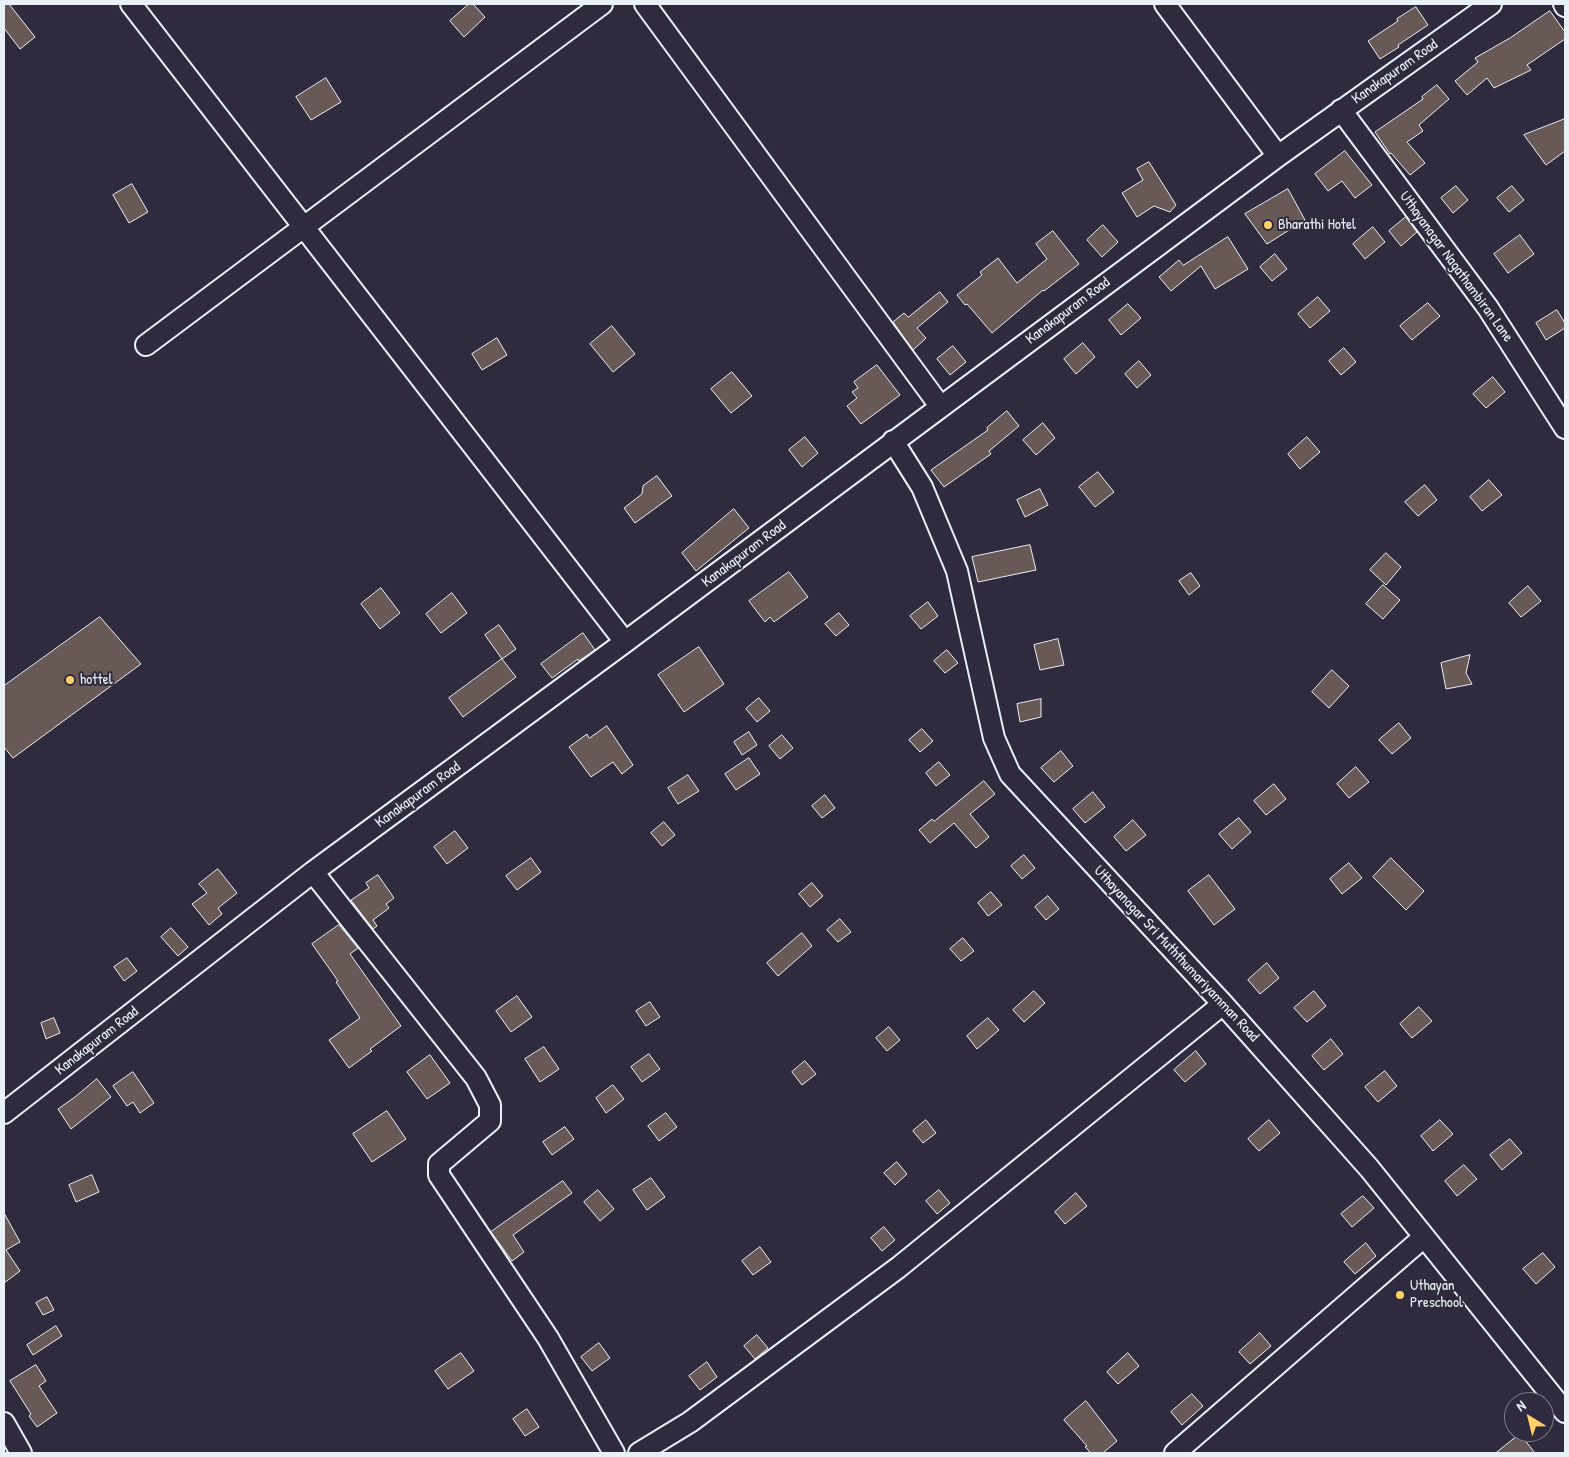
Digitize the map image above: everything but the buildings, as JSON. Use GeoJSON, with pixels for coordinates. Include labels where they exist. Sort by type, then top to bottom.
{"type":"FeatureCollection","features":[{"type":"Feature","properties":{"kind":"street"},"geometry":{"type":"LineString","coordinates":[[131,4],[625,642]]}},
{"type":"Feature","properties":{"kind":"street"},"geometry":{"type":"LineString","coordinates":[[146,345],[602,4]]}},
{"type":"Feature","properties":{"kind":"street"},"geometry":{"type":"LineString","coordinates":[[645,4],[940,406]]}},
{"type":"Feature","properties":{"kind":"street"},"geometry":{"type":"LineString","coordinates":[[1165,4],[1278,156]]}},
{"type":"Feature","properties":{"kind":"street","name":"Kanakapuram Road"},"geometry":{"type":"LineString","coordinates":[[4,1113],[313,872],[1278,156],[1491,4]]}},
{"type":"Feature","properties":{"kind":"street","name":"Uthayanagar Nagathambiran Lane"},"geometry":{"type":"LineString","coordinates":[[1341,110],[1488,308],[1565,428]]}},
{"type":"Feature","properties":{"kind":"street","name":"Uthayanagar Sri Muththumariyamman Road"},"geometry":{"type":"LineString","coordinates":[[893,441],[922,487],[957,571],[994,738],[1010,774],[1223,1004],[1369,1168],[1565,1412]]}},
{"type":"Feature","properties":{"kind":"street"},"geometry":{"type":"LineString","coordinates":[[313,872],[476,1078],[490,1105],[490,1120],[439,1164],[440,1175],[548,1338],[614,1453]]}},
{"type":"Feature","properties":{"kind":"street"},"geometry":{"type":"LineString","coordinates":[[639,1453],[690,1422],[899,1267],[1223,1004]]}},
{"type":"Feature","properties":{"kind":"street"},"geometry":{"type":"LineString","coordinates":[[1175,1453],[1424,1236]]}},
{"type":"Feature","properties":{"kind":"street"},"geometry":{"type":"LineString","coordinates":[[4,1423],[21,1453]]}},
{"type":"Feature","properties":{"kind":"place","name":"Bharathi Hotel"},"geometry":{"type":"Point","coordinates":[1268,225]}},
{"type":"Feature","properties":{"kind":"place","name":"hottel"},"geometry":{"type":"Point","coordinates":[70,680]}},
{"type":"Feature","properties":{"kind":"place","name":"Uthayan Preschool"},"geometry":{"type":"Point","coordinates":[1400,1295]}}]}
